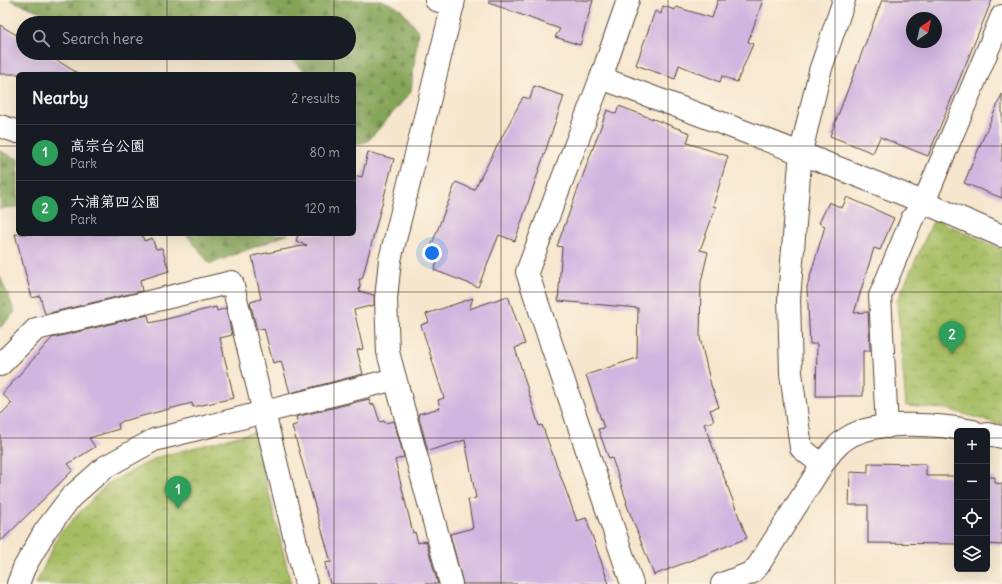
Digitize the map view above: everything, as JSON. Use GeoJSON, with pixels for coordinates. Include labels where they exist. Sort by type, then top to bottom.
{"type":"FeatureCollection","features":[{"type":"Feature","properties":{"kind":"street"},"geometry":{"type":"LineString","coordinates":[[628,0],[601,78],[527,272],[632,584]]}},
{"type":"Feature","properties":{"kind":"street"},"geometry":{"type":"LineString","coordinates":[[822,465],[801,448],[791,373],[789,299],[801,152],[820,71],[844,0]]}},
{"type":"Feature","properties":{"kind":"street"},"geometry":{"type":"LineString","coordinates":[[447,2],[390,260],[386,299],[388,352],[451,584]]}},
{"type":"Feature","properties":{"kind":"street"},"geometry":{"type":"LineString","coordinates":[[887,427],[880,296],[912,220],[924,202],[1002,16]]}},
{"type":"Feature","properties":{"kind":"street"},"geometry":{"type":"LineString","coordinates":[[601,78],[801,152],[924,202],[1002,236]]}},
{"type":"Feature","properties":{"kind":"street"},"geometry":{"type":"LineString","coordinates":[[0,126],[16,131]]}},
{"type":"Feature","properties":{"kind":"street"},"geometry":{"type":"LineString","coordinates":[[0,365],[36,329],[232,282],[262,412],[306,584]]}},
{"type":"Feature","properties":{"kind":"street"},"geometry":{"type":"LineString","coordinates":[[18,584],[24,568],[49,526],[71,497],[106,467],[154,440],[395,379]]}},
{"type":"Feature","properties":{"kind":"street"},"geometry":{"type":"LineString","coordinates":[[722,584],[751,574],[758,566],[822,465],[834,449],[847,438],[865,430],[887,427],[960,428]]}},
{"type":"Feature","properties":{"kind":"street"},"geometry":{"type":"LineString","coordinates":[[990,435],[1002,437]]}},
{"type":"Feature","properties":{"kind":"green space"},"geometry":{"type":"Polygon","coordinates":[[[10,0],[382,0],[401,9],[418,31],[411,92],[368,141],[356,144],[356,72],[306,72],[291,60],[356,60],[356,16],[52,16],[10,0]]]}},
{"type":"Feature","properties":{"kind":"green space"},"geometry":{"type":"Polygon","coordinates":[[[0,151],[16,158],[16,207],[3,208],[0,210],[0,151]]]}},
{"type":"Feature","properties":{"kind":"green space"},"geometry":{"type":"Polygon","coordinates":[[[934,219],[1002,249],[1002,425],[946,409],[906,406],[897,301],[934,219]]]}},
{"type":"Feature","properties":{"kind":"green space"},"geometry":{"type":"Polygon","coordinates":[[[188,236],[284,236],[210,264],[188,236]]]}},
{"type":"Feature","properties":{"kind":"green space"},"geometry":{"type":"Polygon","coordinates":[[[0,276],[15,312],[0,328],[0,276]]]}},
{"type":"Feature","properties":{"kind":"green space"},"geometry":{"type":"Polygon","coordinates":[[[254,432],[291,584],[36,584],[59,534],[107,484],[158,457],[254,432]]]}},
{"type":"Feature","properties":{"kind":"building"},"geometry":{"type":"Polygon","coordinates":[[[489,0],[593,0],[580,45],[555,37],[560,29],[489,3],[489,0]]]}},
{"type":"Feature","properties":{"kind":"building"},"geometry":{"type":"Polygon","coordinates":[[[718,0],[763,0],[748,42],[753,44],[737,82],[722,76],[720,82],[679,65],[675,79],[636,65],[655,11],[661,14],[663,6],[675,10],[676,7],[712,18],[718,0]]]}},
{"type":"Feature","properties":{"kind":"building"},"geometry":{"type":"Polygon","coordinates":[[[882,0],[992,0],[928,156],[880,137],[873,153],[830,136],[882,0]]]}},
{"type":"Feature","properties":{"kind":"building"},"geometry":{"type":"Polygon","coordinates":[[[0,25],[16,35],[16,60],[56,60],[76,72],[16,72],[16,74],[0,74],[0,25]]]}},
{"type":"Feature","properties":{"kind":"building"},"geometry":{"type":"Polygon","coordinates":[[[534,86],[564,96],[515,241],[499,235],[478,287],[434,270],[441,253],[430,249],[456,182],[474,190],[523,97],[530,99],[534,86]]]}},
{"type":"Feature","properties":{"kind":"building"},"geometry":{"type":"Polygon","coordinates":[[[1002,94],[1002,198],[964,183],[1002,94]]]}},
{"type":"Feature","properties":{"kind":"building"},"geometry":{"type":"Polygon","coordinates":[[[619,106],[690,133],[687,143],[728,156],[713,206],[716,207],[700,250],[708,252],[701,282],[700,338],[711,385],[719,407],[710,410],[714,421],[704,424],[747,538],[654,575],[626,503],[627,502],[612,458],[609,459],[598,429],[604,428],[586,375],[637,358],[638,308],[558,301],[562,247],[557,246],[607,110],[616,114],[619,106]]]}},
{"type":"Feature","properties":{"kind":"building"},"geometry":{"type":"Polygon","coordinates":[[[368,152],[394,159],[362,279],[359,279],[359,291],[374,295],[374,305],[354,310],[363,349],[357,350],[363,374],[290,393],[281,361],[273,363],[264,328],[257,330],[250,302],[261,299],[252,256],[307,245],[296,242],[298,236],[356,236],[356,176],[362,177],[368,152]]]}},
{"type":"Feature","properties":{"kind":"building"},"geometry":{"type":"Polygon","coordinates":[[[847,197],[894,218],[880,250],[874,248],[854,313],[868,312],[870,351],[863,351],[863,396],[816,396],[817,344],[810,344],[807,287],[825,226],[819,223],[829,202],[842,208],[847,197]]]}},
{"type":"Feature","properties":{"kind":"building"},"geometry":{"type":"Polygon","coordinates":[[[15,234],[16,236],[143,236],[144,241],[152,238],[156,249],[162,248],[169,271],[140,280],[142,291],[45,314],[40,296],[32,298],[15,234]]]}},
{"type":"Feature","properties":{"kind":"building"},"geometry":{"type":"Polygon","coordinates":[[[508,296],[525,344],[515,348],[539,426],[542,425],[577,521],[586,518],[609,584],[463,584],[450,534],[473,528],[468,499],[476,498],[465,440],[428,451],[418,414],[440,408],[438,400],[444,398],[421,325],[429,322],[426,314],[473,298],[469,309],[508,296]]]}},
{"type":"Feature","properties":{"kind":"building"},"geometry":{"type":"Polygon","coordinates":[[[216,307],[217,311],[226,308],[232,335],[220,338],[234,398],[193,407],[192,403],[123,421],[118,424],[119,429],[89,438],[95,447],[68,464],[73,470],[0,542],[0,415],[12,403],[2,394],[52,338],[148,315],[150,323],[216,307]]]}},
{"type":"Feature","properties":{"kind":"building"},"geometry":{"type":"Polygon","coordinates":[[[369,399],[371,405],[374,404],[380,422],[384,421],[385,423],[394,421],[404,457],[395,460],[413,533],[415,532],[418,543],[426,541],[438,584],[330,584],[325,563],[331,562],[292,426],[298,424],[296,417],[369,399]]]}},
{"type":"Feature","properties":{"kind":"building"},"geometry":{"type":"Polygon","coordinates":[[[868,463],[926,464],[926,476],[954,476],[954,544],[868,543],[868,505],[849,505],[850,472],[868,473],[868,463]]]}},
{"type":"Feature","properties":{"kind":"building"},"geometry":{"type":"Polygon","coordinates":[[[990,477],[995,477],[995,483],[1002,484],[1002,545],[990,544],[990,477]]]}},
{"type":"Feature","properties":{"kind":"place","name":"六浦第四公園"},"geometry":{"type":"Point","coordinates":[952,354]}},
{"type":"Feature","properties":{"kind":"place","name":"高宗台公園"},"geometry":{"type":"Point","coordinates":[178,509]}}]}
